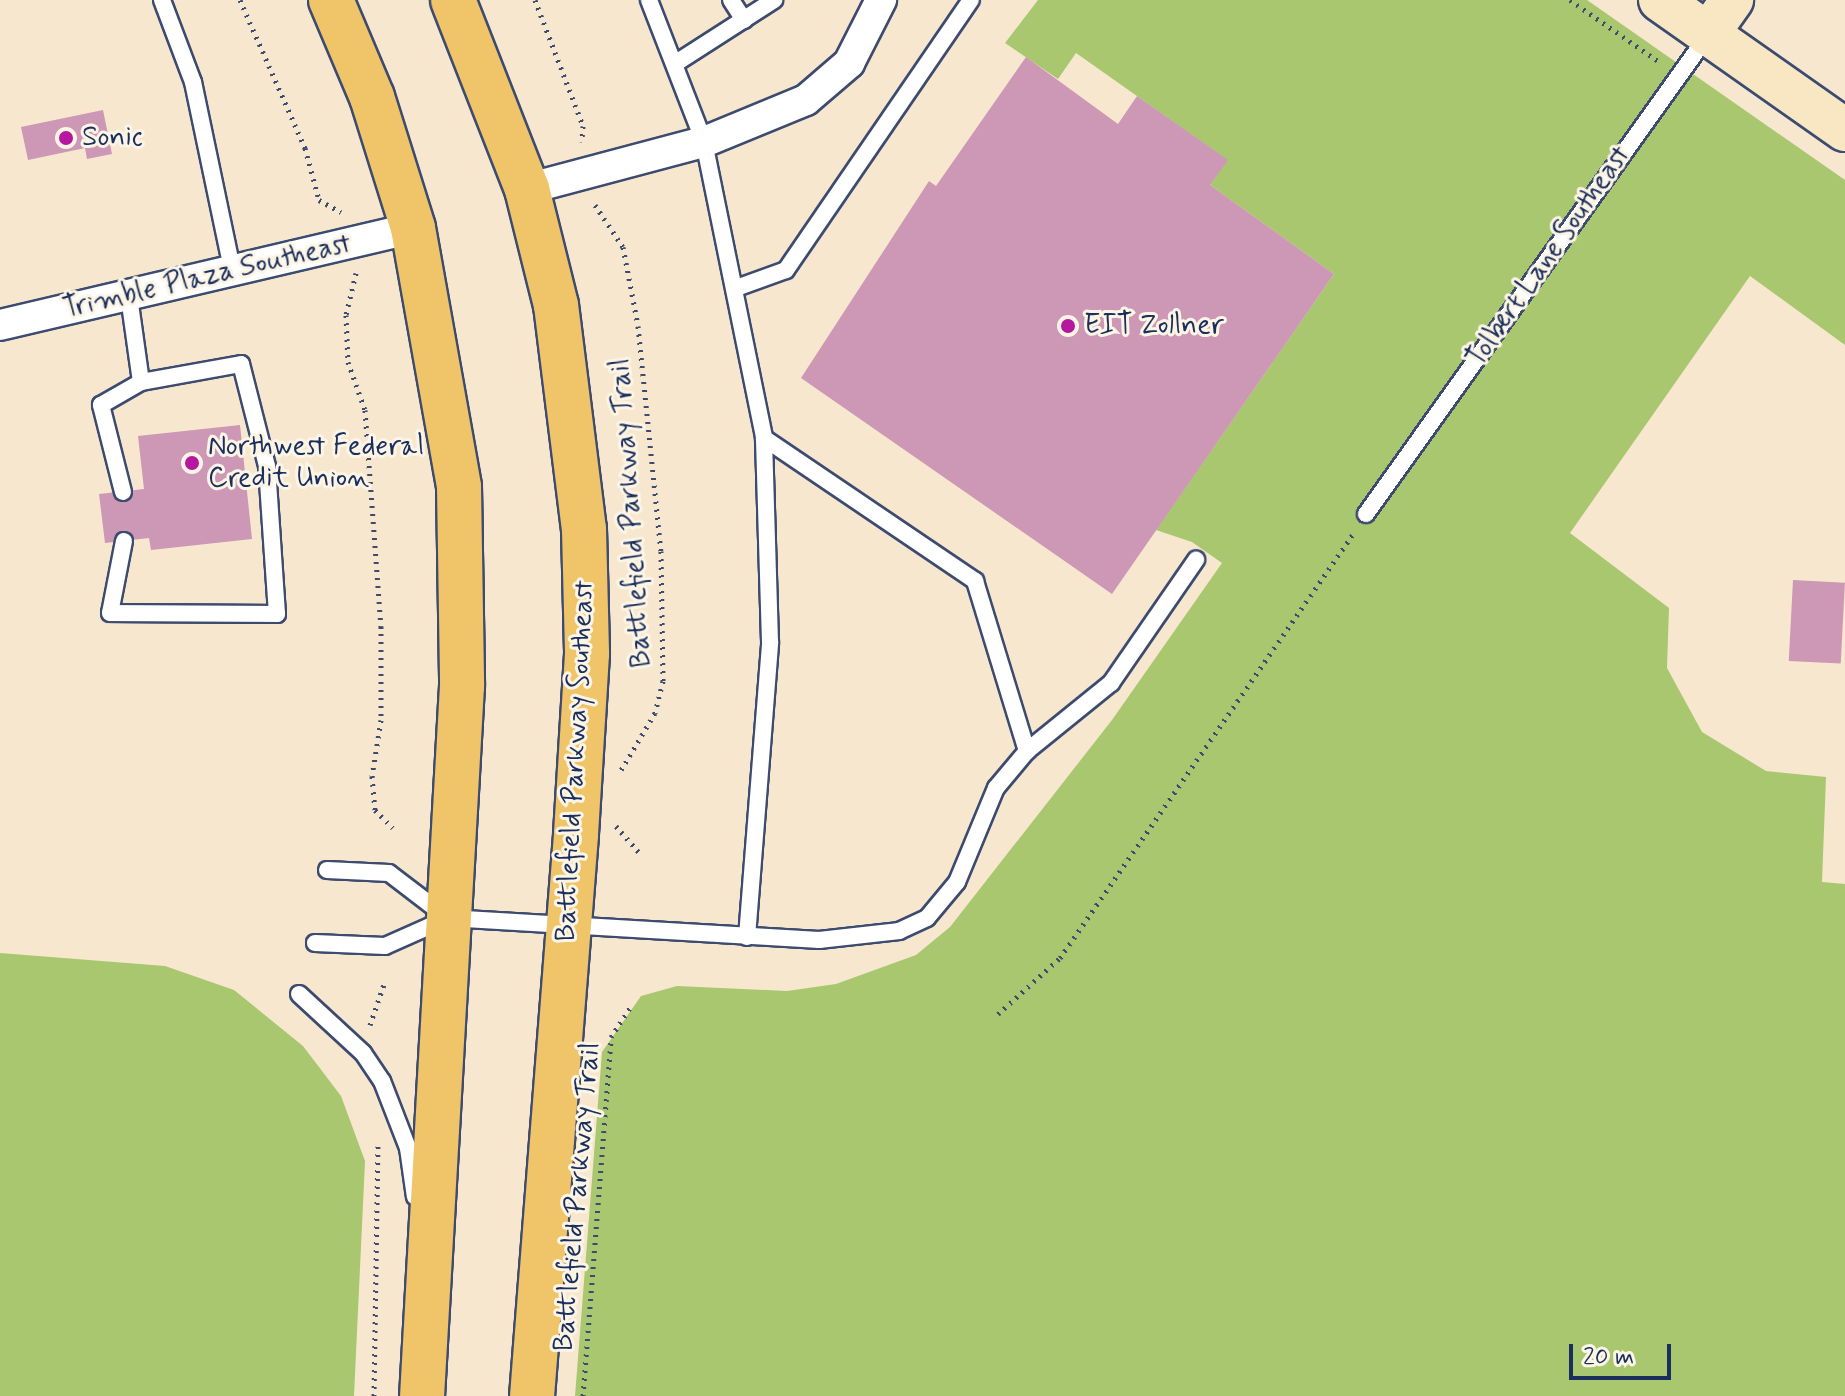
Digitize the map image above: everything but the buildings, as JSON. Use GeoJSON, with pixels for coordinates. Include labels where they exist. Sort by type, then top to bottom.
{"type":"FeatureCollection","features":[{"type":"Feature","properties":{"kind":"main road"},"geometry":{"type":"LineString","coordinates":[[331,0],[372,97],[413,228],[459,487],[462,686],[422,1396]]}},
{"type":"Feature","properties":{"kind":"main road","name":"Battlefield Parkway Southeast"},"geometry":{"type":"LineString","coordinates":[[453,0],[527,189],[568,376],[584,529],[587,654],[532,1396]]}},
{"type":"Feature","properties":{"kind":"street"},"geometry":{"type":"LineString","coordinates":[[527,189],[704,142],[827,85],[867,39],[881,0]]}},
{"type":"Feature","properties":{"kind":"street"},"geometry":{"type":"LineString","coordinates":[[1660,0],[1845,130]]}},
{"type":"Feature","properties":{"kind":"street","name":"Tolbert Lane Southeast"},"geometry":{"type":"LineString","coordinates":[[1708,34],[1732,0]]}},
{"type":"Feature","properties":{"kind":"street","name":"Trimble Plaza Southeast"},"geometry":{"type":"LineString","coordinates":[[0,325],[413,228]]}},
{"type":"Feature","properties":{"kind":"lane"},"geometry":{"type":"LineString","coordinates":[[162,0],[179,38],[232,269]]}},
{"type":"Feature","properties":{"kind":"lane"},"geometry":{"type":"LineString","coordinates":[[649,0],[676,63],[704,142],[739,287],[764,438],[770,642],[747,937]]}},
{"type":"Feature","properties":{"kind":"lane"},"geometry":{"type":"LineString","coordinates":[[731,0],[744,20]]}},
{"type":"Feature","properties":{"kind":"lane"},"geometry":{"type":"LineString","coordinates":[[676,63],[774,0]]}},
{"type":"Feature","properties":{"kind":"lane"},"geometry":{"type":"LineString","coordinates":[[739,287],[786,270],[971,0]]}},
{"type":"Feature","properties":{"kind":"lane","name":"Tolbert Lane Southeast"},"geometry":{"type":"LineString","coordinates":[[1366,514],[1708,34]]}},
{"type":"Feature","properties":{"kind":"lane"},"geometry":{"type":"LineString","coordinates":[[129,297],[141,382]]}},
{"type":"Feature","properties":{"kind":"lane"},"geometry":{"type":"LineString","coordinates":[[123,492],[101,405],[141,382],[241,364],[267,466],[277,614],[110,613],[124,541]]}},
{"type":"Feature","properties":{"kind":"lane"},"geometry":{"type":"LineString","coordinates":[[764,438],[975,581],[1027,751]]}},
{"type":"Feature","properties":{"kind":"lane"},"geometry":{"type":"LineString","coordinates":[[315,943],[385,946],[448,918],[819,940],[899,931],[927,918],[957,882],[996,788],[1027,751],[1111,683],[1196,560]]}},
{"type":"Feature","properties":{"kind":"lane"},"geometry":{"type":"LineString","coordinates":[[327,870],[389,873],[448,918]]}},
{"type":"Feature","properties":{"kind":"lane"},"geometry":{"type":"LineString","coordinates":[[299,994],[363,1053],[398,1113],[426,1307]]}},
{"type":"Feature","properties":{"kind":"path"},"geometry":{"type":"LineString","coordinates":[[240,0],[305,148],[309,179],[319,200],[340,208],[359,283],[346,315],[348,362],[365,410],[380,611],[381,720],[372,776],[375,810],[393,828]]}},
{"type":"Feature","properties":{"kind":"path"},"geometry":{"type":"LineString","coordinates":[[535,0],[583,126],[582,148]]}},
{"type":"Feature","properties":{"kind":"path"},"geometry":{"type":"LineString","coordinates":[[1570,0],[1679,75]]}},
{"type":"Feature","properties":{"kind":"path","name":"Battlefield Parkway Trail"},"geometry":{"type":"LineString","coordinates":[[595,205],[623,247],[636,313],[661,551],[663,681],[655,713],[614,786]]}},
{"type":"Feature","properties":{"kind":"path"},"geometry":{"type":"LineString","coordinates":[[998,1014],[1060,958],[1366,514]]}},
{"type":"Feature","properties":{"kind":"path"},"geometry":{"type":"LineString","coordinates":[[612,812],[620,833],[641,855]]}},
{"type":"Feature","properties":{"kind":"path","name":"Battlefield Parkway Trail"},"geometry":{"type":"LineString","coordinates":[[583,1396],[611,1037],[631,1006]]}},
{"type":"Feature","properties":{"kind":"path"},"geometry":{"type":"LineString","coordinates":[[374,1396],[382,1208],[375,1137]]}},
{"type":"Feature","properties":{"kind":"green space"},"geometry":{"type":"Polygon","coordinates":[[[1038,0],[1587,0],[1845,180],[1845,345],[1750,276],[1570,533],[1669,608],[1667,668],[1702,732],[1766,771],[1826,777],[1822,882],[1845,884],[1845,1396],[575,1396],[602,1052],[641,996],[677,986],[787,991],[836,984],[916,955],[950,927],[1112,720],[1222,563],[1192,542],[1156,530],[1334,274],[1210,185],[1227,160],[1076,53],[1058,79],[1005,43],[1038,0]]]}},
{"type":"Feature","properties":{"kind":"green space"},"geometry":{"type":"Polygon","coordinates":[[[0,953],[165,966],[234,990],[303,1046],[341,1096],[365,1161],[354,1396],[0,1396],[0,953]]]}},
{"type":"Feature","properties":{"kind":"place","name":"Sonic"},"geometry":{"type":"Point","coordinates":[66,138]}},
{"type":"Feature","properties":{"kind":"place","name":"EIT Zollner"},"geometry":{"type":"Point","coordinates":[1068,326]}},
{"type":"Feature","properties":{"kind":"place","name":"Northwest Federal Credit Union"},"geometry":{"type":"Point","coordinates":[192,463]}}]}
